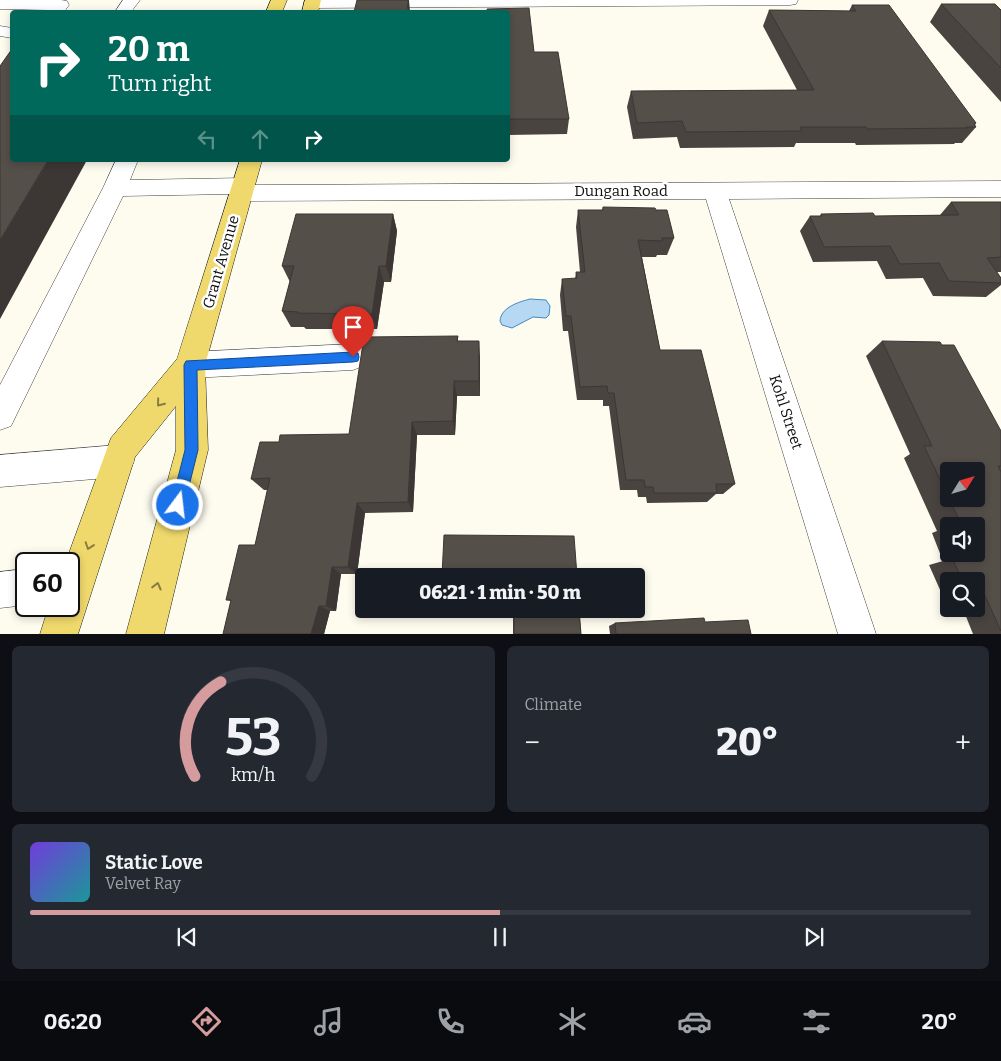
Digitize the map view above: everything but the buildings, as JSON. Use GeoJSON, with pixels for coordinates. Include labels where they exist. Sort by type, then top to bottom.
{"type":"FeatureCollection","features":[{"type":"Feature","properties":{"kind":"main road","name":"Grant Avenue"},"geometry":{"type":"LineString","coordinates":[[145,634],[192,450],[190,365],[250,162]]}},
{"type":"Feature","properties":{"kind":"main road","name":"Grant Avenue"},"geometry":{"type":"LineString","coordinates":[[80,568],[122,449],[190,365]]}},
{"type":"Feature","properties":{"kind":"main road","name":"Grant Avenue"},"geometry":{"type":"LineString","coordinates":[[59,634],[64,617]]}},
{"type":"Feature","properties":{"kind":"street"},"geometry":{"type":"LineString","coordinates":[[312,5],[790,0]]}},
{"type":"Feature","properties":{"kind":"street"},"geometry":{"type":"LineString","coordinates":[[0,4],[62,5],[58,10]]}},
{"type":"Feature","properties":{"kind":"street"},"geometry":{"type":"LineString","coordinates":[[0,416],[125,162]]}},
{"type":"Feature","properties":{"kind":"street","name":"Dungan Road"},"geometry":{"type":"LineString","coordinates":[[114,188],[242,190],[1001,189]]}},
{"type":"Feature","properties":{"kind":"street","name":"Kohl Street"},"geometry":{"type":"LineString","coordinates":[[715,190],[857,634]]}},
{"type":"Feature","properties":{"kind":"street"},"geometry":{"type":"LineString","coordinates":[[190,365],[353,357]]}},
{"type":"Feature","properties":{"kind":"street"},"geometry":{"type":"LineString","coordinates":[[0,471],[118,460]]}},
{"type":"Feature","properties":{"kind":"street"},"geometry":{"type":"LineString","coordinates":[[0,590],[15,588]]}},
{"type":"Feature","properties":{"kind":"water"},"geometry":{"type":"Polygon","coordinates":[[[530,299],[546,300],[550,306],[549,315],[546,318],[533,317],[512,328],[502,325],[500,321],[501,316],[507,309],[530,299]]]}},
{"type":"Feature","properties":{"kind":"route"},"geometry":{"type":"LineString","coordinates":[[178,505],[192,450],[190,365],[353,357]]}}]}
